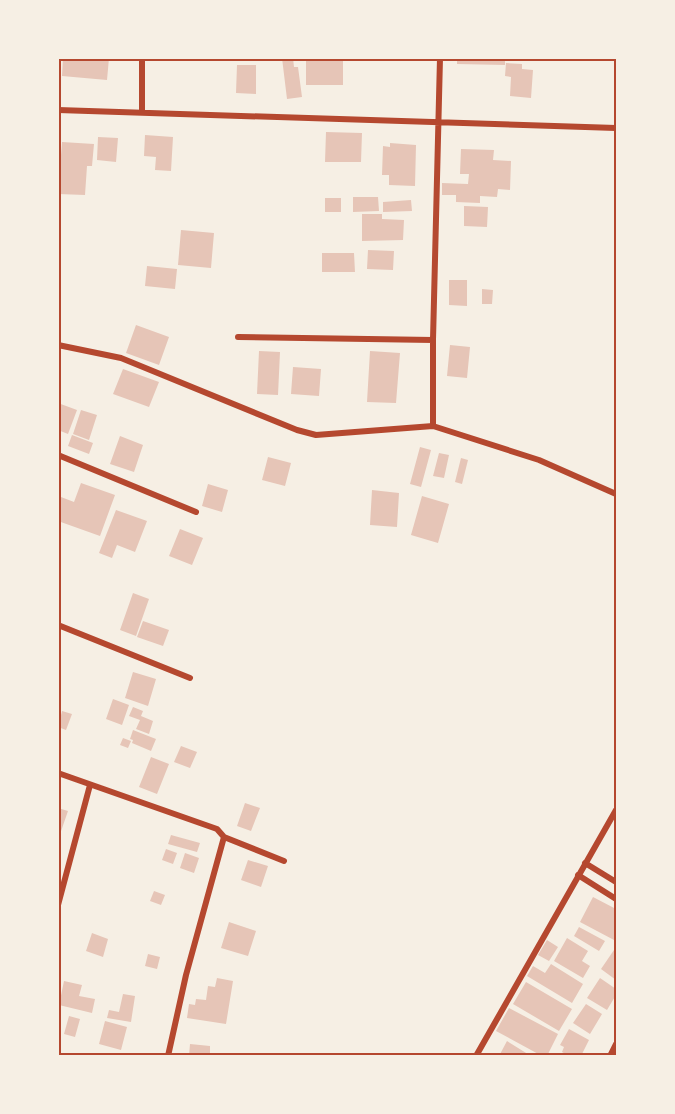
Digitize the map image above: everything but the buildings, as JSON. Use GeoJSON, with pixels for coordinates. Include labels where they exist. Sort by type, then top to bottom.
{"type":"FeatureCollection","features":[{"type":"Feature","properties":{"kind":"street"},"geometry":{"type":"LineString","coordinates":[[142,58],[142,112]]}},
{"type":"Feature","properties":{"kind":"street"},"geometry":{"type":"LineString","coordinates":[[433,426],[440,58]]}},
{"type":"Feature","properties":{"kind":"street"},"geometry":{"type":"LineString","coordinates":[[58,110],[616,128]]}},
{"type":"Feature","properties":{"kind":"street"},"geometry":{"type":"LineString","coordinates":[[238,337],[433,340]]}},
{"type":"Feature","properties":{"kind":"street"},"geometry":{"type":"LineString","coordinates":[[58,345],[121,358],[297,430],[316,435],[433,426],[539,460],[616,494]]}},
{"type":"Feature","properties":{"kind":"street"},"geometry":{"type":"LineString","coordinates":[[58,455],[196,512]]}},
{"type":"Feature","properties":{"kind":"street"},"geometry":{"type":"LineString","coordinates":[[58,625],[190,678]]}},
{"type":"Feature","properties":{"kind":"street"},"geometry":{"type":"LineString","coordinates":[[58,774],[217,829],[224,837],[284,861]]}},
{"type":"Feature","properties":{"kind":"street"},"geometry":{"type":"LineString","coordinates":[[58,905],[90,785]]}},
{"type":"Feature","properties":{"kind":"street"},"geometry":{"type":"LineString","coordinates":[[476,1056],[616,810]]}},
{"type":"Feature","properties":{"kind":"street"},"geometry":{"type":"LineString","coordinates":[[168,1056],[186,975],[224,837]]}},
{"type":"Feature","properties":{"kind":"street"},"geometry":{"type":"LineString","coordinates":[[585,863],[616,882]]}},
{"type":"Feature","properties":{"kind":"street"},"geometry":{"type":"LineString","coordinates":[[578,874],[616,899]]}},
{"type":"Feature","properties":{"kind":"street"},"geometry":{"type":"LineString","coordinates":[[610,1056],[616,1044]]}}]}
